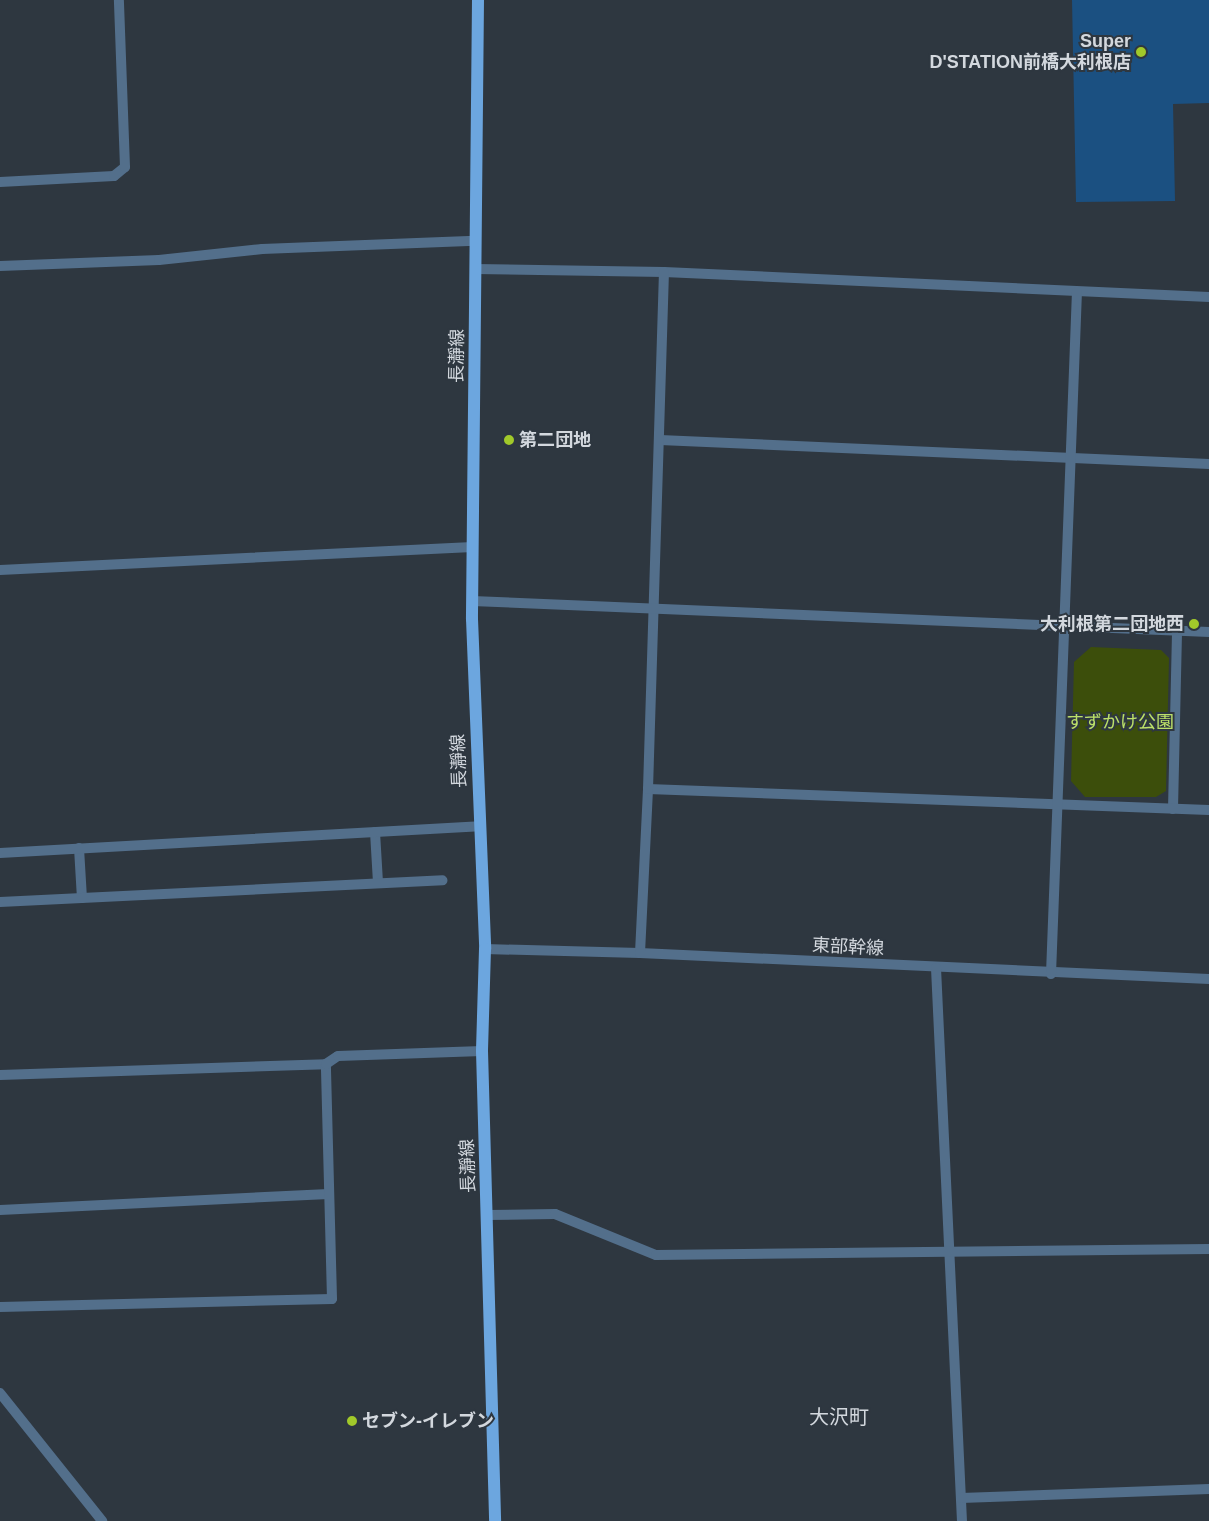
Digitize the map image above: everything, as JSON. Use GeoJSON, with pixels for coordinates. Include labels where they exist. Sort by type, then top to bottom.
{"type":"FeatureCollection","features":[{"type":"Feature","properties":{"kind":"main road","name":"長瀞線"},"geometry":{"type":"LineString","coordinates":[[478,0],[472,601],[485,949],[482,1051],[495,1521]]}},
{"type":"Feature","properties":{"kind":"street"},"geometry":{"type":"LineString","coordinates":[[0,182],[114,176],[125,167],[119,0]]}},
{"type":"Feature","properties":{"kind":"street"},"geometry":{"type":"LineString","coordinates":[[0,266],[159,260],[262,248],[475,241]]}},
{"type":"Feature","properties":{"kind":"street"},"geometry":{"type":"LineString","coordinates":[[475,269],[664,272],[1209,297]]}},
{"type":"Feature","properties":{"kind":"street"},"geometry":{"type":"LineString","coordinates":[[640,952],[648,789],[664,272]]}},
{"type":"Feature","properties":{"kind":"street"},"geometry":{"type":"LineString","coordinates":[[1051,974],[1078,291]]}},
{"type":"Feature","properties":{"kind":"street"},"geometry":{"type":"LineString","coordinates":[[660,440],[1209,464]]}},
{"type":"Feature","properties":{"kind":"street"},"geometry":{"type":"LineString","coordinates":[[0,570],[472,547]]}},
{"type":"Feature","properties":{"kind":"street"},"geometry":{"type":"LineString","coordinates":[[472,601],[1209,632]]}},
{"type":"Feature","properties":{"kind":"street"},"geometry":{"type":"LineString","coordinates":[[1173,809],[1177,630]]}},
{"type":"Feature","properties":{"kind":"street"},"geometry":{"type":"LineString","coordinates":[[648,789],[1057,806],[1209,810]]}},
{"type":"Feature","properties":{"kind":"street"},"geometry":{"type":"LineString","coordinates":[[0,853],[479,826]]}},
{"type":"Feature","properties":{"kind":"street"},"geometry":{"type":"LineString","coordinates":[[374,832],[378,883]]}},
{"type":"Feature","properties":{"kind":"street"},"geometry":{"type":"LineString","coordinates":[[79,848],[82,898]]}},
{"type":"Feature","properties":{"kind":"street"},"geometry":{"type":"LineString","coordinates":[[0,902],[442,880]]}},
{"type":"Feature","properties":{"kind":"street","name":"東部幹線"},"geometry":{"type":"LineString","coordinates":[[485,949],[640,952],[1051,974],[1209,979]]}},
{"type":"Feature","properties":{"kind":"street"},"geometry":{"type":"LineString","coordinates":[[936,968],[962,1521]]}},
{"type":"Feature","properties":{"kind":"street"},"geometry":{"type":"LineString","coordinates":[[0,1075],[326,1064],[338,1056],[482,1051]]}},
{"type":"Feature","properties":{"kind":"street"},"geometry":{"type":"LineString","coordinates":[[0,1307],[332,1299],[326,1064]]}},
{"type":"Feature","properties":{"kind":"street"},"geometry":{"type":"LineString","coordinates":[[0,1210],[329,1194]]}},
{"type":"Feature","properties":{"kind":"street"},"geometry":{"type":"LineString","coordinates":[[487,1215],[555,1214],[656,1255],[950,1254],[1209,1249]]}},
{"type":"Feature","properties":{"kind":"street"},"geometry":{"type":"LineString","coordinates":[[0,1393],[102,1521]]}},
{"type":"Feature","properties":{"kind":"street"},"geometry":{"type":"LineString","coordinates":[[961,1498],[1209,1489]]}},
{"type":"Feature","properties":{"kind":"green space","name":"すずかけ公園"},"geometry":{"type":"Polygon","coordinates":[[[1091,647],[1161,650],[1169,658],[1166,791],[1156,797],[1085,797],[1071,781],[1074,662],[1091,647]]]}},
{"type":"Feature","properties":{"kind":"building","name":"Super D'STATION前橋大利根店"},"geometry":{"type":"Polygon","coordinates":[[[1072,0],[1209,0],[1209,103],[1173,104],[1175,201],[1076,202],[1072,0]]]}},
{"type":"Feature","properties":{"kind":"place","name":"Super D'STATION前橋大利根店"},"geometry":{"type":"Point","coordinates":[1141,52]}},
{"type":"Feature","properties":{"kind":"place","name":"第二団地"},"geometry":{"type":"Point","coordinates":[509,440]}},
{"type":"Feature","properties":{"kind":"place","name":"大利根第二団地西"},"geometry":{"type":"Point","coordinates":[1194,624]}},
{"type":"Feature","properties":{"kind":"place","name":"セブン-イレブン"},"geometry":{"type":"Point","coordinates":[352,1421]}},
{"type":"Feature","properties":{"kind":"district","name":"大沢町"},"geometry":{"type":"Point","coordinates":[839,1417]}}]}
